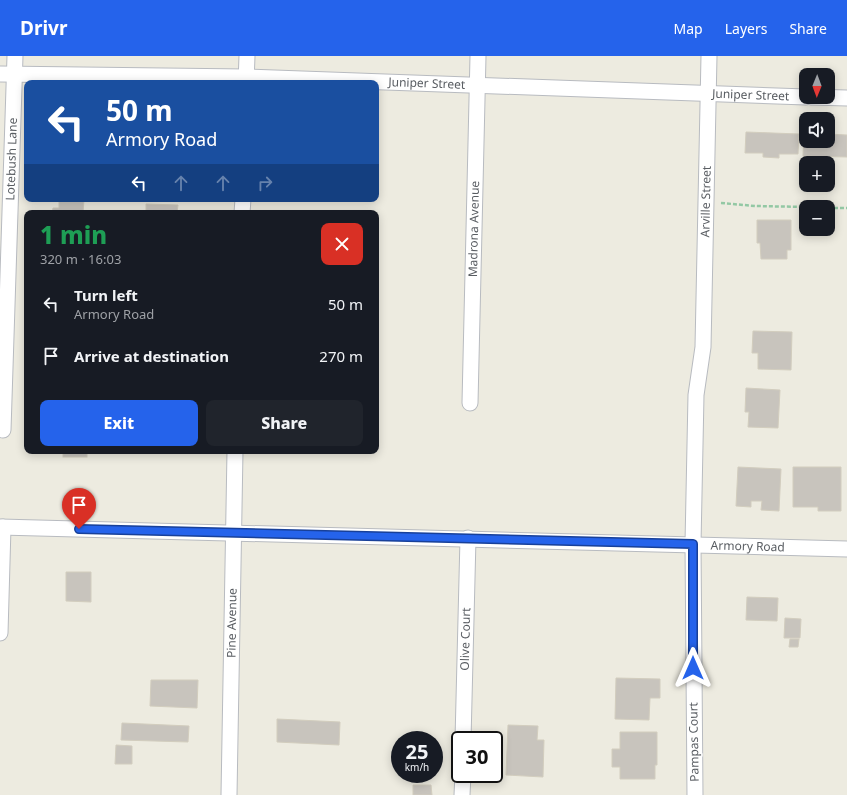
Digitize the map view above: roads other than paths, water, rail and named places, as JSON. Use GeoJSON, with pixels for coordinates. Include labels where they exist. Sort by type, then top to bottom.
{"type":"FeatureCollection","features":[{"type":"Feature","properties":{"kind":"street","name":"Lotebush Lane"},"geometry":{"type":"LineString","coordinates":[[4,430],[7,75],[15,56]]}},
{"type":"Feature","properties":{"kind":"street"},"geometry":{"type":"LineString","coordinates":[[246,80],[247,56]]}},
{"type":"Feature","properties":{"kind":"street","name":"Madrona Avenue"},"geometry":{"type":"LineString","coordinates":[[470,403],[478,56]]}},
{"type":"Feature","properties":{"kind":"street","name":"Arville Street"},"geometry":{"type":"LineString","coordinates":[[693,544],[696,395],[703,347],[709,56]]}},
{"type":"Feature","properties":{"kind":"street","name":"Juniper Street"},"geometry":{"type":"LineString","coordinates":[[7,75],[246,80]]}},
{"type":"Feature","properties":{"kind":"street","name":"Juniper Street"},"geometry":{"type":"LineString","coordinates":[[379,83],[799,97]]}},
{"type":"Feature","properties":{"kind":"street"},"geometry":{"type":"LineString","coordinates":[[835,98],[847,98]]}},
{"type":"Feature","properties":{"kind":"street","name":"Pine Avenue"},"geometry":{"type":"LineString","coordinates":[[229,795],[232,532],[235,454]]}},
{"type":"Feature","properties":{"kind":"street"},"geometry":{"type":"LineString","coordinates":[[0,633],[1,527]]}},
{"type":"Feature","properties":{"kind":"street","name":"Armory Road"},"geometry":{"type":"LineString","coordinates":[[1,527],[847,549]]}},
{"type":"Feature","properties":{"kind":"street","name":"Olive Court"},"geometry":{"type":"LineString","coordinates":[[463,731],[468,538]]}},
{"type":"Feature","properties":{"kind":"street","name":"Pampas Court"},"geometry":{"type":"LineString","coordinates":[[693,544],[695,795]]}},
{"type":"Feature","properties":{"kind":"street"},"geometry":{"type":"LineString","coordinates":[[462,783],[462,795]]}}]}
